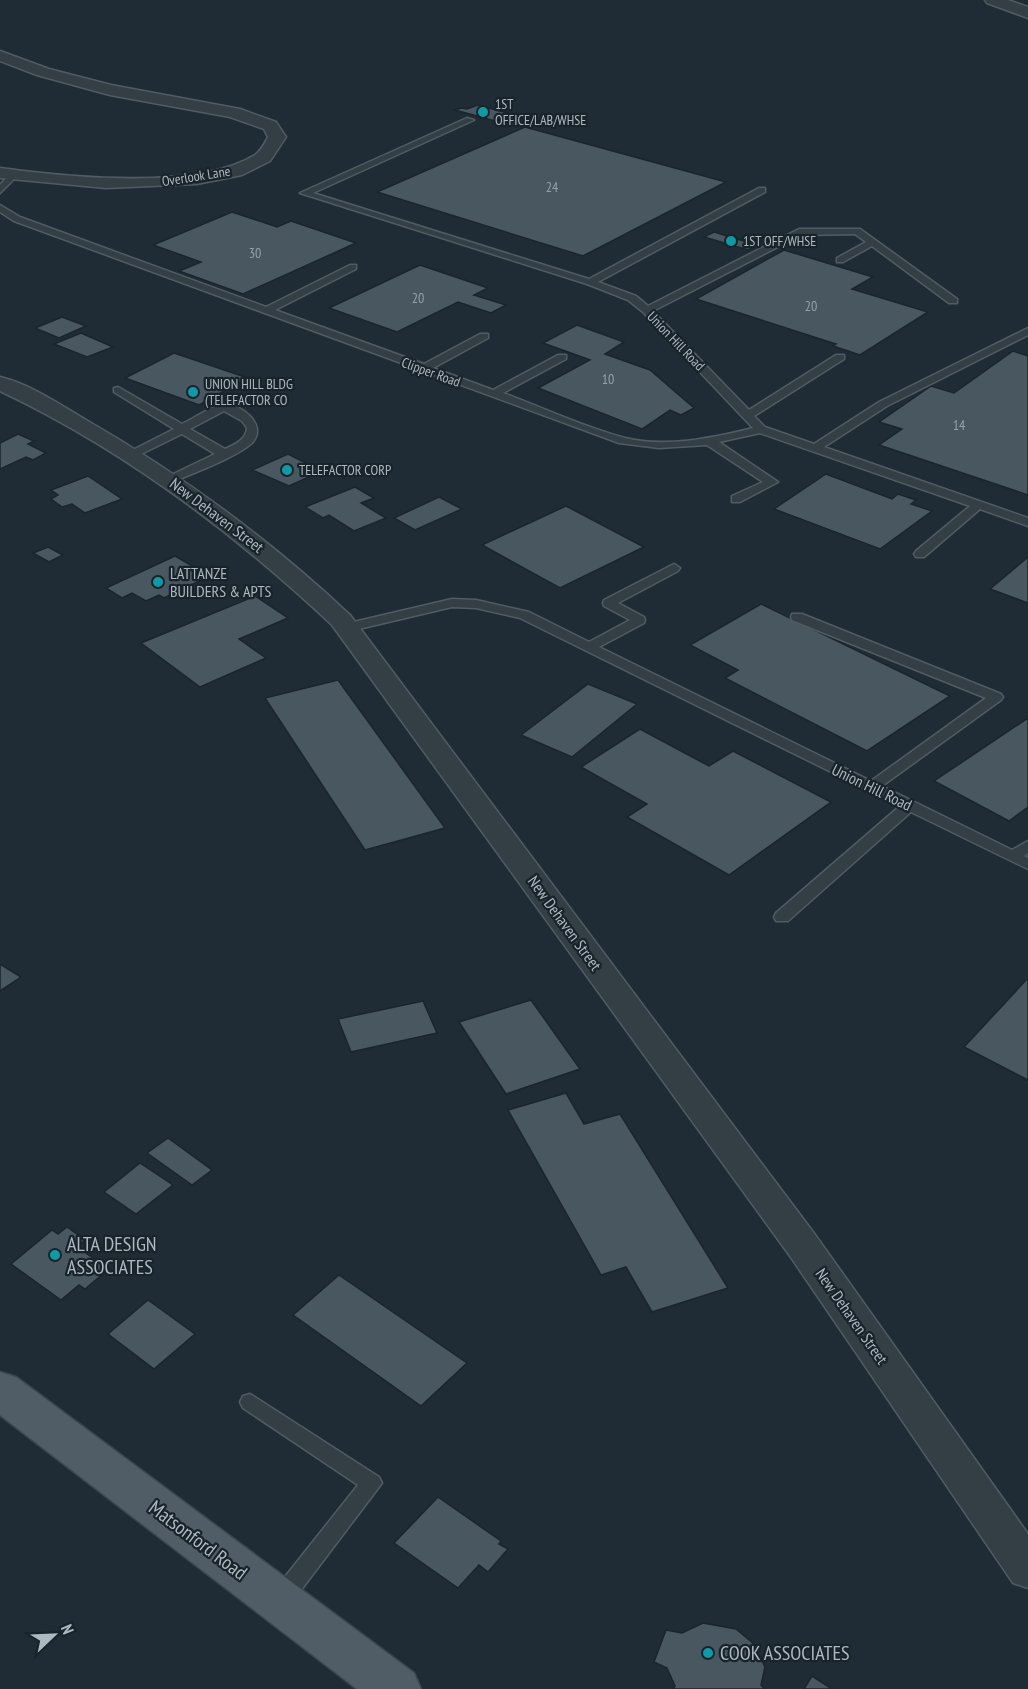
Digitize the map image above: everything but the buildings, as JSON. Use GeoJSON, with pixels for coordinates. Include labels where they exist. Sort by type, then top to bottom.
{"type":"FeatureCollection","features":[{"type":"Feature","properties":{"kind":"main road","name":"Matsonford Road"},"geometry":{"type":"LineString","coordinates":[[0,1390],[396,1689]]}},
{"type":"Feature","properties":{"kind":"street"},"geometry":{"type":"LineString","coordinates":[[1000,1],[1028,13]]}},
{"type":"Feature","properties":{"kind":"street"},"geometry":{"type":"LineString","coordinates":[[0,49],[18,43]]}},
{"type":"Feature","properties":{"kind":"street","name":"Overlook Lane"},"geometry":{"type":"LineString","coordinates":[[0,56],[54,75],[110,90],[234,113],[270,126],[277,136],[275,147],[266,156],[248,167],[186,180],[113,184],[7,174]]}},
{"type":"Feature","properties":{"kind":"street","name":"Overlook Lane"},"geometry":{"type":"LineString","coordinates":[[62,61],[151,97]]}},
{"type":"Feature","properties":{"kind":"street"},"geometry":{"type":"LineString","coordinates":[[0,409],[14,390]]}},
{"type":"Feature","properties":{"kind":"street","name":"New Dehaven Street"},"geometry":{"type":"LineString","coordinates":[[14,390],[131,455],[205,503],[290,571],[346,628],[803,1246],[1028,1569]]}},
{"type":"Feature","properties":{"kind":"lane","name":"Union Hill Road"},"geometry":{"type":"LineString","coordinates":[[470,120],[305,193],[590,282],[632,298],[647,310],[761,429],[1028,522]]}},
{"type":"Feature","properties":{"kind":"lane"},"geometry":{"type":"LineString","coordinates":[[0,190],[7,174]]}},
{"type":"Feature","properties":{"kind":"lane"},"geometry":{"type":"LineString","coordinates":[[590,282],[762,190]]}},
{"type":"Feature","properties":{"kind":"lane","name":"Clipper Road"},"geometry":{"type":"LineString","coordinates":[[0,208],[17,219],[623,441],[678,446],[711,442],[761,429]]}},
{"type":"Feature","properties":{"kind":"lane"},"geometry":{"type":"LineString","coordinates":[[647,310],[799,232],[857,231],[952,301]]}},
{"type":"Feature","properties":{"kind":"lane"},"geometry":{"type":"LineString","coordinates":[[840,260],[872,242]]}},
{"type":"Feature","properties":{"kind":"lane"},"geometry":{"type":"LineString","coordinates":[[265,311],[353,267]]}},
{"type":"Feature","properties":{"kind":"lane"},"geometry":{"type":"LineString","coordinates":[[815,448],[883,404],[1028,331]]}},
{"type":"Feature","properties":{"kind":"lane"},"geometry":{"type":"LineString","coordinates":[[423,369],[484,336]]}},
{"type":"Feature","properties":{"kind":"lane"},"geometry":{"type":"LineString","coordinates":[[493,394],[562,357]]}},
{"type":"Feature","properties":{"kind":"lane"},"geometry":{"type":"LineString","coordinates":[[747,415],[840,357]]}},
{"type":"Feature","properties":{"kind":"lane"},"geometry":{"type":"LineString","coordinates":[[118,390],[224,454]]}},
{"type":"Feature","properties":{"kind":"lane"},"geometry":{"type":"LineString","coordinates":[[131,455],[224,407],[249,420],[254,426],[254,434],[249,441],[169,480]]}},
{"type":"Feature","properties":{"kind":"lane"},"geometry":{"type":"LineString","coordinates":[[711,442],[772,482],[736,499]]}},
{"type":"Feature","properties":{"kind":"lane"},"geometry":{"type":"LineString","coordinates":[[920,554],[978,505]]}},
{"type":"Feature","properties":{"kind":"lane"},"geometry":{"type":"LineString","coordinates":[[590,647],[639,620],[609,603],[674,568]]}},
{"type":"Feature","properties":{"kind":"lane","name":"Union Hill Road"},"geometry":{"type":"LineString","coordinates":[[346,628],[452,603],[476,604],[524,615],[1028,864]]}},
{"type":"Feature","properties":{"kind":"lane"},"geometry":{"type":"LineString","coordinates":[[797,618],[996,697],[871,787]]}},
{"type":"Feature","properties":{"kind":"lane"},"geometry":{"type":"LineString","coordinates":[[782,917],[909,806]]}},
{"type":"Feature","properties":{"kind":"lane"},"geometry":{"type":"LineString","coordinates":[[1013,857],[1028,846]]}},
{"type":"Feature","properties":{"kind":"lane"},"geometry":{"type":"LineString","coordinates":[[250,1402],[372,1483],[280,1601]]}},
{"type":"Feature","properties":{"kind":"place","name":"1ST OFFICE/LAB/WHSE"},"geometry":{"type":"Point","coordinates":[483,112]}},
{"type":"Feature","properties":{"kind":"place","name":"1ST OFF/WHSE"},"geometry":{"type":"Point","coordinates":[731,241]}},
{"type":"Feature","properties":{"kind":"place","name":"UNION HILL BLDG (TELEFACTOR CO"},"geometry":{"type":"Point","coordinates":[193,392]}},
{"type":"Feature","properties":{"kind":"place","name":"TELEFACTOR CORP"},"geometry":{"type":"Point","coordinates":[287,470]}},
{"type":"Feature","properties":{"kind":"place","name":"LATTANZE BUILDERS & APTS"},"geometry":{"type":"Point","coordinates":[158,582]}},
{"type":"Feature","properties":{"kind":"place","name":"ALTA DESIGN ASSOCIATES"},"geometry":{"type":"Point","coordinates":[55,1255]}},
{"type":"Feature","properties":{"kind":"place","name":"COOK ASSOCIATES"},"geometry":{"type":"Point","coordinates":[708,1653]}}]}
